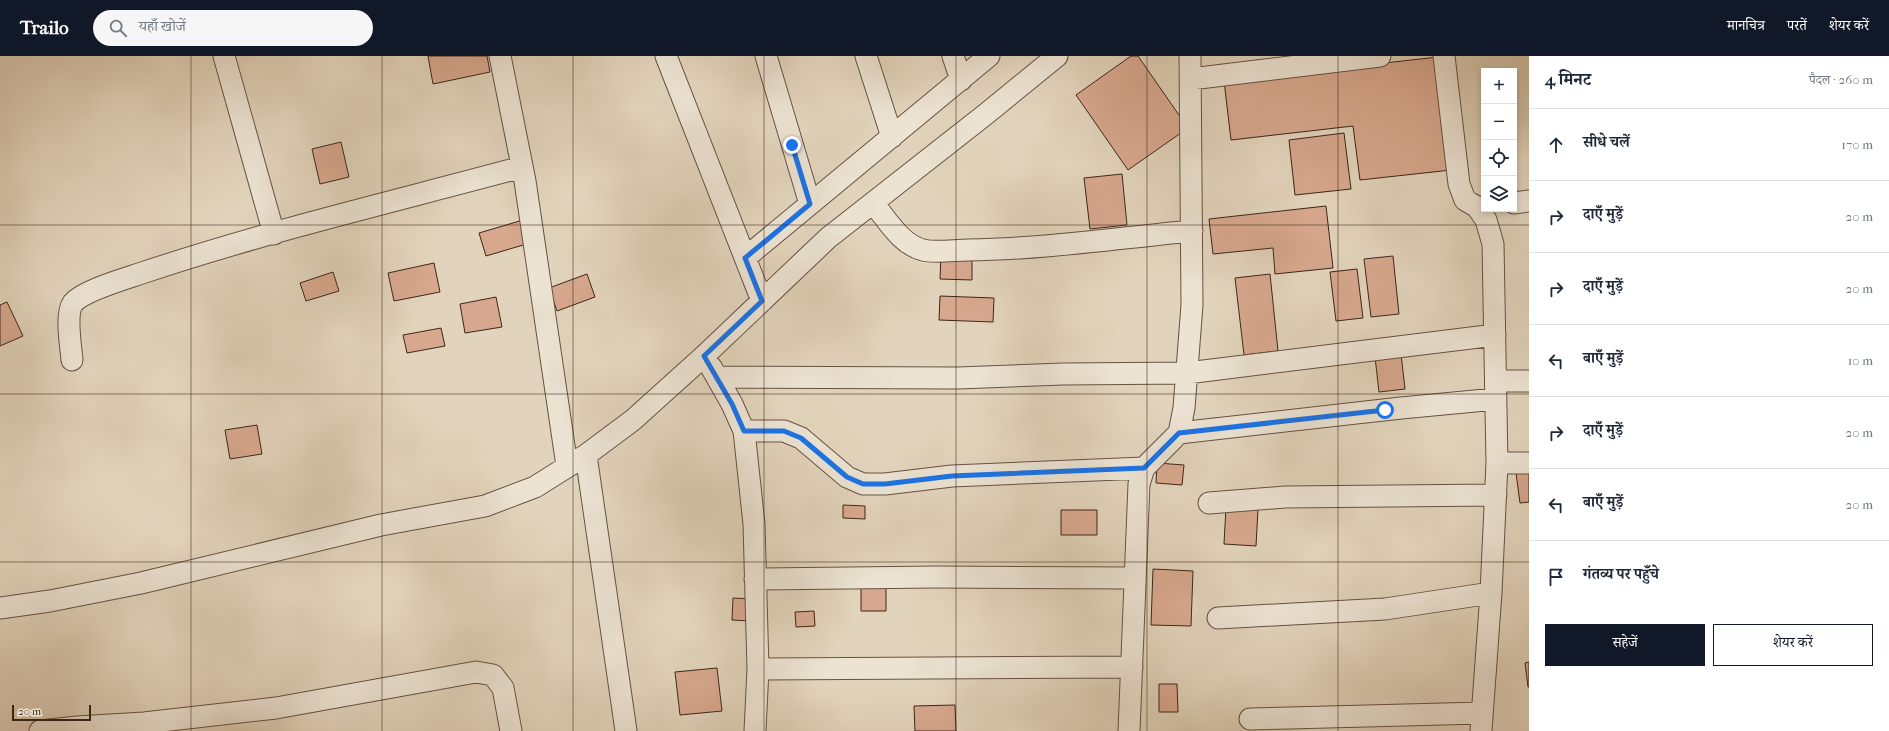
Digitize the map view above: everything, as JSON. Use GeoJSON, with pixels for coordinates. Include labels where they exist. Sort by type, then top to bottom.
{"type":"FeatureCollection","features":[{"type":"Feature","properties":{"kind":"street"},"geometry":{"type":"LineString","coordinates":[[224,56],[274,234]]}},
{"type":"Feature","properties":{"kind":"street"},"geometry":{"type":"LineString","coordinates":[[500,56],[522,167],[567,466]]}},
{"type":"Feature","properties":{"kind":"street"},"geometry":{"type":"LineString","coordinates":[[666,56],[762,301]]}},
{"type":"Feature","properties":{"kind":"street"},"geometry":{"type":"LineString","coordinates":[[766,56],[810,204]]}},
{"type":"Feature","properties":{"kind":"street"},"geometry":{"type":"LineString","coordinates":[[866,56],[892,137]]}},
{"type":"Feature","properties":{"kind":"street"},"geometry":{"type":"LineString","coordinates":[[953,56],[961,80]]}},
{"type":"Feature","properties":{"kind":"street"},"geometry":{"type":"LineString","coordinates":[[745,258],[989,56]]}},
{"type":"Feature","properties":{"kind":"street"},"geometry":{"type":"LineString","coordinates":[[0,608],[50,601],[140,583],[382,525],[485,506],[535,487],[586,455],[633,420],[704,356],[828,238],[986,114],[1057,56]]}},
{"type":"Feature","properties":{"kind":"street"},"geometry":{"type":"LineString","coordinates":[[1129,731],[1139,484],[1144,468],[1179,433],[1184,408],[1192,305],[1190,56]]}},
{"type":"Feature","properties":{"kind":"street"},"geometry":{"type":"LineString","coordinates":[[1191,79],[1380,56]]}},
{"type":"Feature","properties":{"kind":"street"},"geometry":{"type":"LineString","coordinates":[[1250,719],[1482,722],[1491,593],[1497,463],[1493,244],[1486,220],[1480,207],[1465,200],[1459,184],[1444,56]]}},
{"type":"Feature","properties":{"kind":"street"},"geometry":{"type":"LineString","coordinates":[[72,360],[69,316],[73,304],[84,295],[200,254],[522,167]]}},
{"type":"Feature","properties":{"kind":"street"},"geometry":{"type":"LineString","coordinates":[[1517,203],[1529,201]]}},
{"type":"Feature","properties":{"kind":"street"},"geometry":{"type":"LineString","coordinates":[[873,203],[897,232],[910,244],[923,250],[993,250],[1192,231]]}},
{"type":"Feature","properties":{"kind":"street"},"geometry":{"type":"LineString","coordinates":[[717,377],[958,378],[1063,374],[1187,373],[1495,336]]}},
{"type":"Feature","properties":{"kind":"street"},"geometry":{"type":"LineString","coordinates":[[704,356],[732,404],[744,431],[754,524],[758,670],[755,731]]}},
{"type":"Feature","properties":{"kind":"street"},"geometry":{"type":"LineString","coordinates":[[1179,433],[1401,408],[1496,390],[1529,381]]}},
{"type":"Feature","properties":{"kind":"street"},"geometry":{"type":"LineString","coordinates":[[744,431],[784,431],[801,438],[847,477],[863,484],[885,484],[952,476],[1144,468]]}},
{"type":"Feature","properties":{"kind":"street"},"geometry":{"type":"LineString","coordinates":[[586,455],[626,731]]}},
{"type":"Feature","properties":{"kind":"street"},"geometry":{"type":"LineString","coordinates":[[1497,463],[1529,463]]}},
{"type":"Feature","properties":{"kind":"street"},"geometry":{"type":"LineString","coordinates":[[1209,502],[1285,497],[1496,495]]}},
{"type":"Feature","properties":{"kind":"street"},"geometry":{"type":"LineString","coordinates":[[755,579],[927,577],[1135,578]]}},
{"type":"Feature","properties":{"kind":"street"},"geometry":{"type":"LineString","coordinates":[[1218,618],[1385,609],[1491,593]]}},
{"type":"Feature","properties":{"kind":"street"},"geometry":{"type":"LineString","coordinates":[[758,670],[1132,667]]}},
{"type":"Feature","properties":{"kind":"street"},"geometry":{"type":"LineString","coordinates":[[40,731],[94,728],[276,708],[476,672],[493,675],[503,688],[511,731]]}},
{"type":"Feature","properties":{"kind":"building"},"geometry":{"type":"Polygon","coordinates":[[[428,56],[487,56],[490,72],[433,84],[428,56]]]}},
{"type":"Feature","properties":{"kind":"building"},"geometry":{"type":"Polygon","coordinates":[[[1131,56],[1138,56],[1188,128],[1128,170],[1076,95],[1131,56]]]}},
{"type":"Feature","properties":{"kind":"building"},"geometry":{"type":"Polygon","coordinates":[[[1438,57],[1451,170],[1360,180],[1353,126],[1231,140],[1224,81],[1438,57]]]}},
{"type":"Feature","properties":{"kind":"building"},"geometry":{"type":"Polygon","coordinates":[[[1344,133],[1351,189],[1295,195],[1289,140],[1344,133]]]}},
{"type":"Feature","properties":{"kind":"building"},"geometry":{"type":"Polygon","coordinates":[[[341,142],[349,177],[320,184],[312,149],[341,142]]]}},
{"type":"Feature","properties":{"kind":"building"},"geometry":{"type":"Polygon","coordinates":[[[1122,174],[1127,225],[1090,229],[1084,178],[1122,174]]]}},
{"type":"Feature","properties":{"kind":"building"},"geometry":{"type":"Polygon","coordinates":[[[1326,206],[1333,268],[1275,274],[1273,248],[1213,254],[1209,219],[1326,206]]]}},
{"type":"Feature","properties":{"kind":"building"},"geometry":{"type":"Polygon","coordinates":[[[523,220],[530,243],[486,256],[479,233],[523,220]]]}},
{"type":"Feature","properties":{"kind":"building"},"geometry":{"type":"Polygon","coordinates":[[[941,253],[972,254],[972,280],[940,279],[941,253]]]}},
{"type":"Feature","properties":{"kind":"building"},"geometry":{"type":"Polygon","coordinates":[[[1393,256],[1399,314],[1371,317],[1364,259],[1393,256]]]}},
{"type":"Feature","properties":{"kind":"building"},"geometry":{"type":"Polygon","coordinates":[[[434,263],[440,292],[394,301],[388,273],[434,263]]]}},
{"type":"Feature","properties":{"kind":"building"},"geometry":{"type":"Polygon","coordinates":[[[1357,269],[1363,318],[1336,321],[1330,272],[1357,269]]]}},
{"type":"Feature","properties":{"kind":"building"},"geometry":{"type":"Polygon","coordinates":[[[333,272],[339,291],[306,301],[300,283],[333,272]]]}},
{"type":"Feature","properties":{"kind":"building"},"geometry":{"type":"Polygon","coordinates":[[[587,274],[595,297],[557,311],[549,288],[587,274]]]}},
{"type":"Feature","properties":{"kind":"building"},"geometry":{"type":"Polygon","coordinates":[[[1270,274],[1278,351],[1244,355],[1235,278],[1270,274]]]}},
{"type":"Feature","properties":{"kind":"building"},"geometry":{"type":"Polygon","coordinates":[[[940,296],[994,298],[993,322],[939,320],[940,296]]]}},
{"type":"Feature","properties":{"kind":"building"},"geometry":{"type":"Polygon","coordinates":[[[496,297],[502,327],[465,333],[460,304],[496,297]]]}},
{"type":"Feature","properties":{"kind":"building"},"geometry":{"type":"Polygon","coordinates":[[[7,302],[23,336],[0,346],[0,305],[7,302]]]}},
{"type":"Feature","properties":{"kind":"building"},"geometry":{"type":"Polygon","coordinates":[[[441,328],[445,346],[407,353],[403,335],[441,328]]]}},
{"type":"Feature","properties":{"kind":"building"},"geometry":{"type":"Polygon","coordinates":[[[1401,354],[1405,389],[1379,392],[1375,357],[1401,354]]]}},
{"type":"Feature","properties":{"kind":"building"},"geometry":{"type":"Polygon","coordinates":[[[257,425],[262,454],[230,459],[225,430],[257,425]]]}},
{"type":"Feature","properties":{"kind":"building"},"geometry":{"type":"Polygon","coordinates":[[[1157,463],[1184,465],[1182,485],[1156,483],[1157,463]]]}},
{"type":"Feature","properties":{"kind":"building"},"geometry":{"type":"Polygon","coordinates":[[[1529,472],[1529,502],[1520,503],[1516,473],[1529,472]]]}},
{"type":"Feature","properties":{"kind":"building"},"geometry":{"type":"Polygon","coordinates":[[[843,505],[865,506],[865,519],[843,518],[843,505]]]}},
{"type":"Feature","properties":{"kind":"building"},"geometry":{"type":"Polygon","coordinates":[[[1226,507],[1258,509],[1256,546],[1224,544],[1226,507]]]}},
{"type":"Feature","properties":{"kind":"building"},"geometry":{"type":"Polygon","coordinates":[[[1061,510],[1097,510],[1097,535],[1061,535],[1061,510]]]}},
{"type":"Feature","properties":{"kind":"building"},"geometry":{"type":"Polygon","coordinates":[[[1153,569],[1193,571],[1191,626],[1151,625],[1153,569]]]}},
{"type":"Feature","properties":{"kind":"building"},"geometry":{"type":"Polygon","coordinates":[[[861,583],[886,583],[886,611],[861,611],[861,583]]]}},
{"type":"Feature","properties":{"kind":"building"},"geometry":{"type":"Polygon","coordinates":[[[733,598],[752,599],[750,621],[732,620],[733,598]]]}},
{"type":"Feature","properties":{"kind":"building"},"geometry":{"type":"Polygon","coordinates":[[[814,611],[815,626],[796,627],[795,612],[814,611]]]}},
{"type":"Feature","properties":{"kind":"building"},"geometry":{"type":"Polygon","coordinates":[[[1529,662],[1529,687],[1528,687],[1525,663],[1529,662]]]}},
{"type":"Feature","properties":{"kind":"building"},"geometry":{"type":"Polygon","coordinates":[[[717,668],[722,711],[680,715],[675,672],[717,668]]]}},
{"type":"Feature","properties":{"kind":"building"},"geometry":{"type":"Polygon","coordinates":[[[1159,684],[1177,684],[1178,712],[1159,712],[1159,684]]]}},
{"type":"Feature","properties":{"kind":"building"},"geometry":{"type":"Polygon","coordinates":[[[955,705],[956,731],[915,731],[914,706],[955,705]]]}},
{"type":"Feature","properties":{"kind":"route"},"geometry":{"type":"LineString","coordinates":[[792,145],[810,204],[745,258],[762,301],[704,356],[732,404],[744,431],[784,431],[801,438],[847,477],[863,484],[885,484],[952,476],[1144,468],[1164,450],[1179,433],[1385,410]]}}]}
